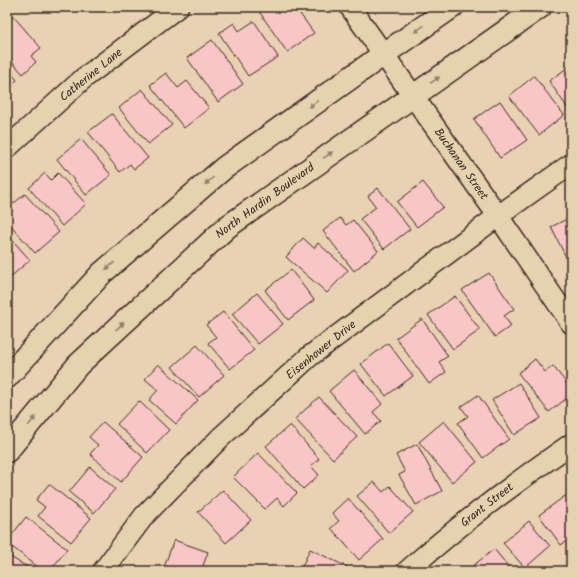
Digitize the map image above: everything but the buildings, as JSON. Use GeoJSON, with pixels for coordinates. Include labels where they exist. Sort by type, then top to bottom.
{"type":"FeatureCollection","features":[{"type":"Feature","properties":{"kind":"main road"},"geometry":{"type":"LineString","coordinates":[[7,377],[102,274],[224,168],[452,7]]}},
{"type":"Feature","properties":{"kind":"main road","name":"North Hardin Boulevard"},"geometry":{"type":"LineString","coordinates":[[7,451],[78,365],[227,227],[540,7]]}},
{"type":"Feature","properties":{"kind":"street","name":"Catherine Lane"},"geometry":{"type":"LineString","coordinates":[[7,148],[84,78],[178,7]]}},
{"type":"Feature","properties":{"kind":"street","name":"Buchanan Street"},"geometry":{"type":"LineString","coordinates":[[350,7],[498,216],[571,323]]}},
{"type":"Feature","properties":{"kind":"street","name":"Eisenhower Drive"},"geometry":{"type":"LineString","coordinates":[[103,571],[144,516],[220,438],[316,351],[498,216],[571,164]]}},
{"type":"Feature","properties":{"kind":"street","name":"Grant Street"},"geometry":{"type":"LineString","coordinates":[[407,571],[524,476],[571,444]]}}]}
